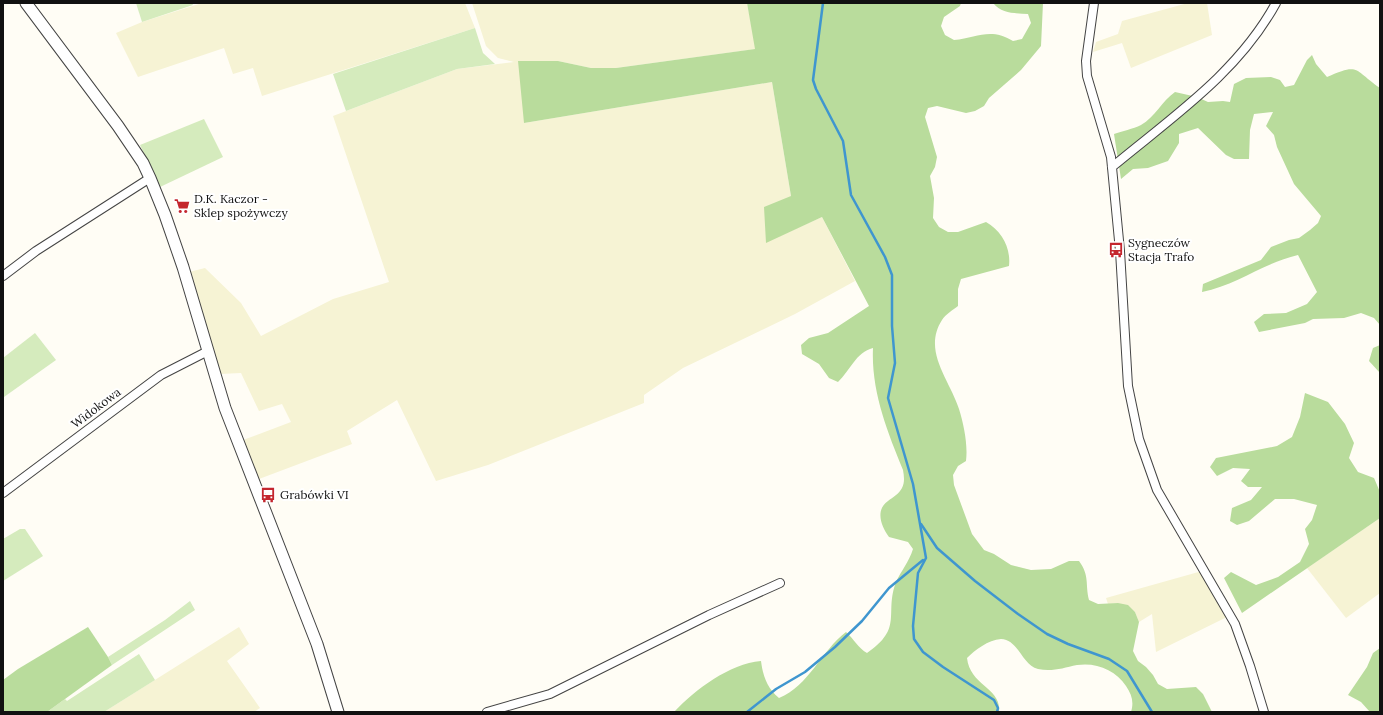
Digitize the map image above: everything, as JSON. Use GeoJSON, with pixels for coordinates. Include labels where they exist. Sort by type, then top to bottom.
{"type":"FeatureCollection","features":[{"type":"Feature","properties":{"kind":"street"},"geometry":{"type":"LineString","coordinates":[[26,3],[118,126],[150,178],[165,215],[183,268],[225,408],[317,644],[338,712]]}},
{"type":"Feature","properties":{"kind":"street"},"geometry":{"type":"LineString","coordinates":[[1094,3],[1086,61],[1087,76],[1093,103],[1104,132],[1112,167],[1120,251],[1128,386],[1139,439],[1156,490],[1235,624],[1264,712]]}},
{"type":"Feature","properties":{"kind":"street"},"geometry":{"type":"LineString","coordinates":[[1112,167],[1218,79],[1253,40],[1276,3]]}},
{"type":"Feature","properties":{"kind":"street"},"geometry":{"type":"LineString","coordinates":[[3,276],[36,251],[150,178]]}},
{"type":"Feature","properties":{"kind":"street","name":"Widokowa"},"geometry":{"type":"LineString","coordinates":[[3,492],[161,375],[208,350]]}},
{"type":"Feature","properties":{"kind":"street"},"geometry":{"type":"LineString","coordinates":[[487,712],[550,694],[709,615],[780,583]]}},
{"type":"Feature","properties":{"kind":"shaded area"},"geometry":{"type":"Polygon","coordinates":[[[202,3],[465,3],[475,28],[262,96],[253,68],[233,74],[224,48],[138,77],[116,33],[142,22],[202,3]]]}},
{"type":"Feature","properties":{"kind":"shaded area"},"geometry":{"type":"Polygon","coordinates":[[[472,3],[747,3],[756,49],[616,68],[591,68],[558,61],[524,123],[772,82],[791,196],[766,242],[822,217],[855,281],[795,314],[683,368],[644,395],[644,403],[488,465],[436,481],[397,400],[347,431],[352,444],[259,479],[243,440],[291,422],[282,404],[259,411],[241,373],[220,374],[189,272],[205,268],[241,303],[261,336],[333,299],[389,282],[333,116],[457,69],[514,62],[498,58],[486,46],[472,3]]]}},
{"type":"Feature","properties":{"kind":"shaded area"},"geometry":{"type":"Polygon","coordinates":[[[1188,3],[1207,3],[1212,35],[1131,68],[1122,43],[1093,52],[1096,42],[1118,34],[1122,21],[1188,3]]]}},
{"type":"Feature","properties":{"kind":"shaded area"},"geometry":{"type":"Polygon","coordinates":[[[1380,518],[1380,593],[1346,618],[1307,568],[1380,518]]]}},
{"type":"Feature","properties":{"kind":"shaded area"},"geometry":{"type":"Polygon","coordinates":[[[1202,571],[1227,617],[1156,652],[1152,614],[1139,622],[1135,612],[1118,603],[1108,604],[1106,598],[1202,571]]]}},
{"type":"Feature","properties":{"kind":"shaded area"},"geometry":{"type":"Polygon","coordinates":[[[239,627],[249,644],[227,661],[260,708],[254,712],[104,712],[239,627]]]}},
{"type":"Feature","properties":{"kind":"green space"},"geometry":{"type":"Polygon","coordinates":[[[136,3],[192,3],[193,5],[142,22],[136,3]]]}},
{"type":"Feature","properties":{"kind":"green space"},"geometry":{"type":"Polygon","coordinates":[[[747,3],[961,3],[960,6],[944,17],[941,26],[945,35],[954,40],[990,34],[1005,37],[1013,41],[1022,39],[1031,23],[1028,14],[1005,11],[993,3],[1043,3],[1041,46],[1021,70],[989,98],[984,106],[975,111],[966,113],[937,106],[928,108],[925,117],[937,157],[935,167],[930,176],[934,198],[933,218],[939,227],[948,232],[958,232],[986,222],[1001,235],[1007,247],[1009,259],[1009,266],[961,279],[958,289],[958,306],[942,320],[937,332],[935,343],[936,354],[959,409],[966,442],[966,461],[958,466],[953,475],[954,485],[972,534],[984,550],[994,554],[1011,565],[1031,570],[1051,569],[1069,561],[1079,561],[1085,571],[1089,600],[1098,604],[1118,603],[1128,605],[1135,612],[1139,622],[1133,651],[1138,661],[1153,675],[1158,684],[1167,689],[1196,687],[1203,694],[1212,712],[1131,712],[1132,699],[1130,692],[1122,680],[1105,668],[1084,664],[1053,670],[1038,669],[1028,663],[1012,643],[1001,639],[987,643],[967,658],[969,667],[974,675],[996,697],[999,704],[999,712],[674,712],[692,695],[725,672],[749,663],[761,661],[766,681],[771,690],[779,698],[799,685],[829,649],[846,632],[861,649],[867,653],[878,644],[885,636],[889,628],[893,593],[896,582],[913,549],[908,542],[889,537],[882,523],[880,513],[884,505],[901,490],[904,484],[904,477],[903,470],[891,441],[877,395],[873,364],[873,348],[862,353],[838,382],[829,378],[819,364],[802,354],[801,345],[809,338],[828,333],[869,306],[822,217],[766,243],[764,207],[791,196],[772,82],[524,123],[518,61],[558,61],[591,68],[616,68],[755,49],[747,3]]]}},
{"type":"Feature","properties":{"kind":"green space"},"geometry":{"type":"Polygon","coordinates":[[[475,28],[483,53],[495,64],[457,69],[346,111],[333,74],[475,28]]]}},
{"type":"Feature","properties":{"kind":"green space"},"geometry":{"type":"Polygon","coordinates":[[[1312,55],[1316,64],[1327,77],[1346,70],[1356,70],[1380,88],[1380,325],[1374,318],[1361,313],[1344,318],[1313,319],[1305,323],[1259,332],[1254,322],[1264,314],[1286,313],[1307,304],[1317,292],[1298,255],[1273,263],[1215,289],[1202,292],[1203,284],[1261,260],[1271,247],[1299,238],[1318,223],[1321,216],[1294,184],[1277,147],[1274,135],[1266,126],[1273,112],[1254,114],[1250,130],[1249,159],[1234,159],[1226,155],[1198,128],[1179,134],[1179,143],[1168,161],[1148,168],[1133,169],[1121,179],[1114,134],[1146,122],[1175,92],[1197,97],[1208,102],[1230,102],[1234,84],[1246,78],[1271,77],[1280,80],[1285,87],[1294,85],[1307,60],[1312,55]]]}},
{"type":"Feature","properties":{"kind":"green space"},"geometry":{"type":"Polygon","coordinates":[[[204,119],[223,157],[160,187],[140,145],[204,119]]]}},
{"type":"Feature","properties":{"kind":"green space"},"geometry":{"type":"Polygon","coordinates":[[[35,333],[56,360],[4,397],[3,358],[35,333]]]}},
{"type":"Feature","properties":{"kind":"green space"},"geometry":{"type":"Polygon","coordinates":[[[1380,345],[1380,373],[1369,361],[1373,348],[1380,345]]]}},
{"type":"Feature","properties":{"kind":"green space"},"geometry":{"type":"Polygon","coordinates":[[[1305,393],[1328,402],[1345,424],[1354,443],[1349,458],[1358,472],[1374,478],[1380,492],[1380,518],[1242,613],[1224,578],[1231,572],[1256,585],[1278,577],[1300,562],[1309,544],[1305,529],[1312,520],[1317,505],[1294,499],[1275,499],[1249,521],[1237,525],[1230,521],[1232,508],[1251,500],[1262,487],[1248,487],[1241,481],[1250,469],[1233,468],[1217,476],[1210,467],[1216,458],[1277,446],[1292,437],[1300,417],[1305,393]]]}},
{"type":"Feature","properties":{"kind":"green space"},"geometry":{"type":"Polygon","coordinates":[[[20,529],[25,529],[43,556],[3,581],[3,539],[20,529]]]}},
{"type":"Feature","properties":{"kind":"green space"},"geometry":{"type":"Polygon","coordinates":[[[190,601],[195,610],[112,665],[108,657],[165,620],[190,601]]]}},
{"type":"Feature","properties":{"kind":"green space"},"geometry":{"type":"Polygon","coordinates":[[[88,627],[112,665],[47,712],[3,712],[3,680],[18,669],[88,627]]]}},
{"type":"Feature","properties":{"kind":"green space"},"geometry":{"type":"Polygon","coordinates":[[[1380,648],[1380,712],[1370,712],[1361,702],[1348,695],[1367,667],[1373,653],[1380,648]]]}},
{"type":"Feature","properties":{"kind":"green space"},"geometry":{"type":"Polygon","coordinates":[[[139,654],[155,680],[104,712],[47,712],[65,699],[67,701],[139,654]]]}},
{"type":"Feature","properties":{"kind":"waterway"},"geometry":{"type":"LineString","coordinates":[[823,3],[813,80],[816,89],[843,141],[851,195],[885,257],[892,275],[892,326],[895,363],[888,398],[913,484],[926,558],[918,573],[913,626],[914,639],[923,652],[943,667],[994,700],[998,708],[997,712]]}},
{"type":"Feature","properties":{"kind":"waterway"},"geometry":{"type":"LineString","coordinates":[[921,524],[937,548],[975,581],[1018,614],[1047,634],[1068,644],[1109,659],[1127,671],[1152,712]]}},
{"type":"Feature","properties":{"kind":"waterway"},"geometry":{"type":"LineString","coordinates":[[747,712],[776,689],[805,672],[835,647],[862,621],[889,588],[923,560]]}},
{"type":"Feature","properties":{"kind":"place","name":"D.K. Kaczor - Sklep spożywczy"},"geometry":{"type":"Point","coordinates":[182,206]}},
{"type":"Feature","properties":{"kind":"place","name":"Sygneczów Stacja Trafo"},"geometry":{"type":"Point","coordinates":[1116,250]}},
{"type":"Feature","properties":{"kind":"place","name":"Grabówki VI"},"geometry":{"type":"Point","coordinates":[268,495]}}]}
